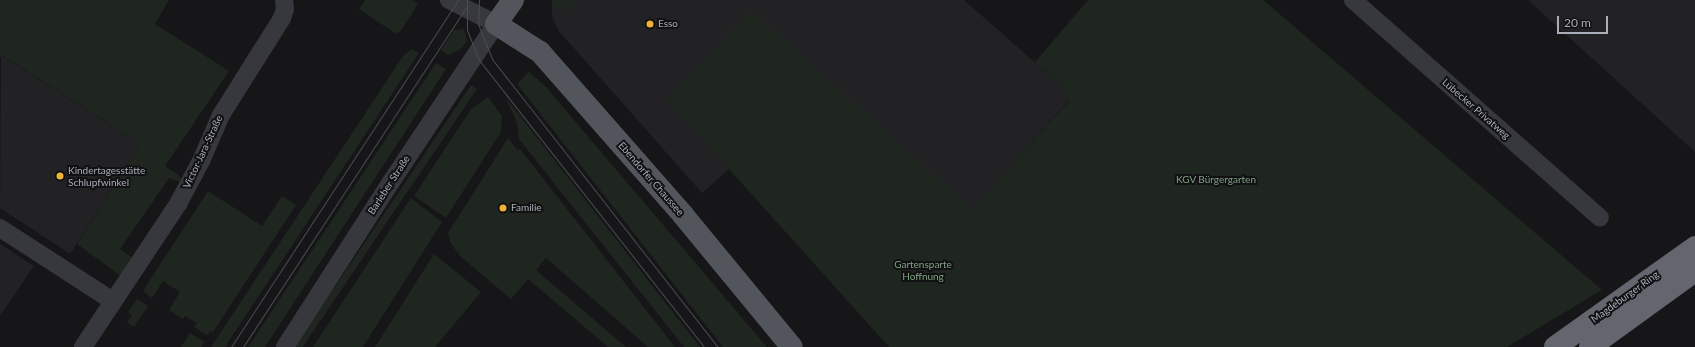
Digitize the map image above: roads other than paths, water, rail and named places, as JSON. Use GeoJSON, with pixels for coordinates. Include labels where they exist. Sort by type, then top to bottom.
{"type":"FeatureCollection","features":[{"type":"Feature","properties":{"kind":"highway","name":"Magdeburger Ring"},"geometry":{"type":"LineString","coordinates":[[1555,347],[1695,247]]}},
{"type":"Feature","properties":{"kind":"highway","name":"Magdeburger Ring"},"geometry":{"type":"LineString","coordinates":[[1590,347],[1695,271]]}},
{"type":"Feature","properties":{"kind":"highway"},"geometry":{"type":"LineString","coordinates":[[1612,347],[1622,340],[1634,316]]}},
{"type":"Feature","properties":{"kind":"main road"},"geometry":{"type":"LineString","coordinates":[[496,24],[513,0]]}},
{"type":"Feature","properties":{"kind":"main road","name":"Ebendorfer Chaussee"},"geometry":{"type":"LineString","coordinates":[[496,24],[540,52],[683,215],[792,347]]}},
{"type":"Feature","properties":{"kind":"street","name":"Victor-Jara-Straße"},"geometry":{"type":"LineString","coordinates":[[83,347],[161,231],[193,176],[220,115],[282,18],[285,8],[284,0]]}},
{"type":"Feature","properties":{"kind":"street"},"geometry":{"type":"LineString","coordinates":[[449,0],[496,24]]}},
{"type":"Feature","properties":{"kind":"street","name":"Lübecker Privatweg"},"geometry":{"type":"LineString","coordinates":[[1353,0],[1600,218]]}},
{"type":"Feature","properties":{"kind":"street","name":"Barleber Straße"},"geometry":{"type":"LineString","coordinates":[[285,347],[391,182],[496,24]]}},
{"type":"Feature","properties":{"kind":"street"},"geometry":{"type":"LineString","coordinates":[[0,228],[113,301]]}},
{"type":"Feature","properties":{"kind":"tram line"},"geometry":{"type":"LineString","coordinates":[[231,347],[458,0]]}},
{"type":"Feature","properties":{"kind":"tram line"},"geometry":{"type":"LineString","coordinates":[[467,0],[467,30],[479,60],[704,347]]}},
{"type":"Feature","properties":{"kind":"tram line"},"geometry":{"type":"LineString","coordinates":[[479,0],[478,24],[492,59],[718,347]]}},
{"type":"Feature","properties":{"kind":"tram line"},"geometry":{"type":"LineString","coordinates":[[243,347],[466,8]]}},
{"type":"Feature","properties":{"kind":"place","name":"Esso"},"geometry":{"type":"Point","coordinates":[650,24]}},
{"type":"Feature","properties":{"kind":"place","name":"Kindertagesstätte Schlupfwinkel"},"geometry":{"type":"Point","coordinates":[60,176]}},
{"type":"Feature","properties":{"kind":"place","name":"Familie"},"geometry":{"type":"Point","coordinates":[503,208]}},
{"type":"Feature","properties":{"kind":"park label","name":"KGV Bürgergarten"},"geometry":{"type":"Point","coordinates":[1216,180]}},
{"type":"Feature","properties":{"kind":"park label","name":"Gartensparte Hoffnung"},"geometry":{"type":"Point","coordinates":[923,270]}}]}
